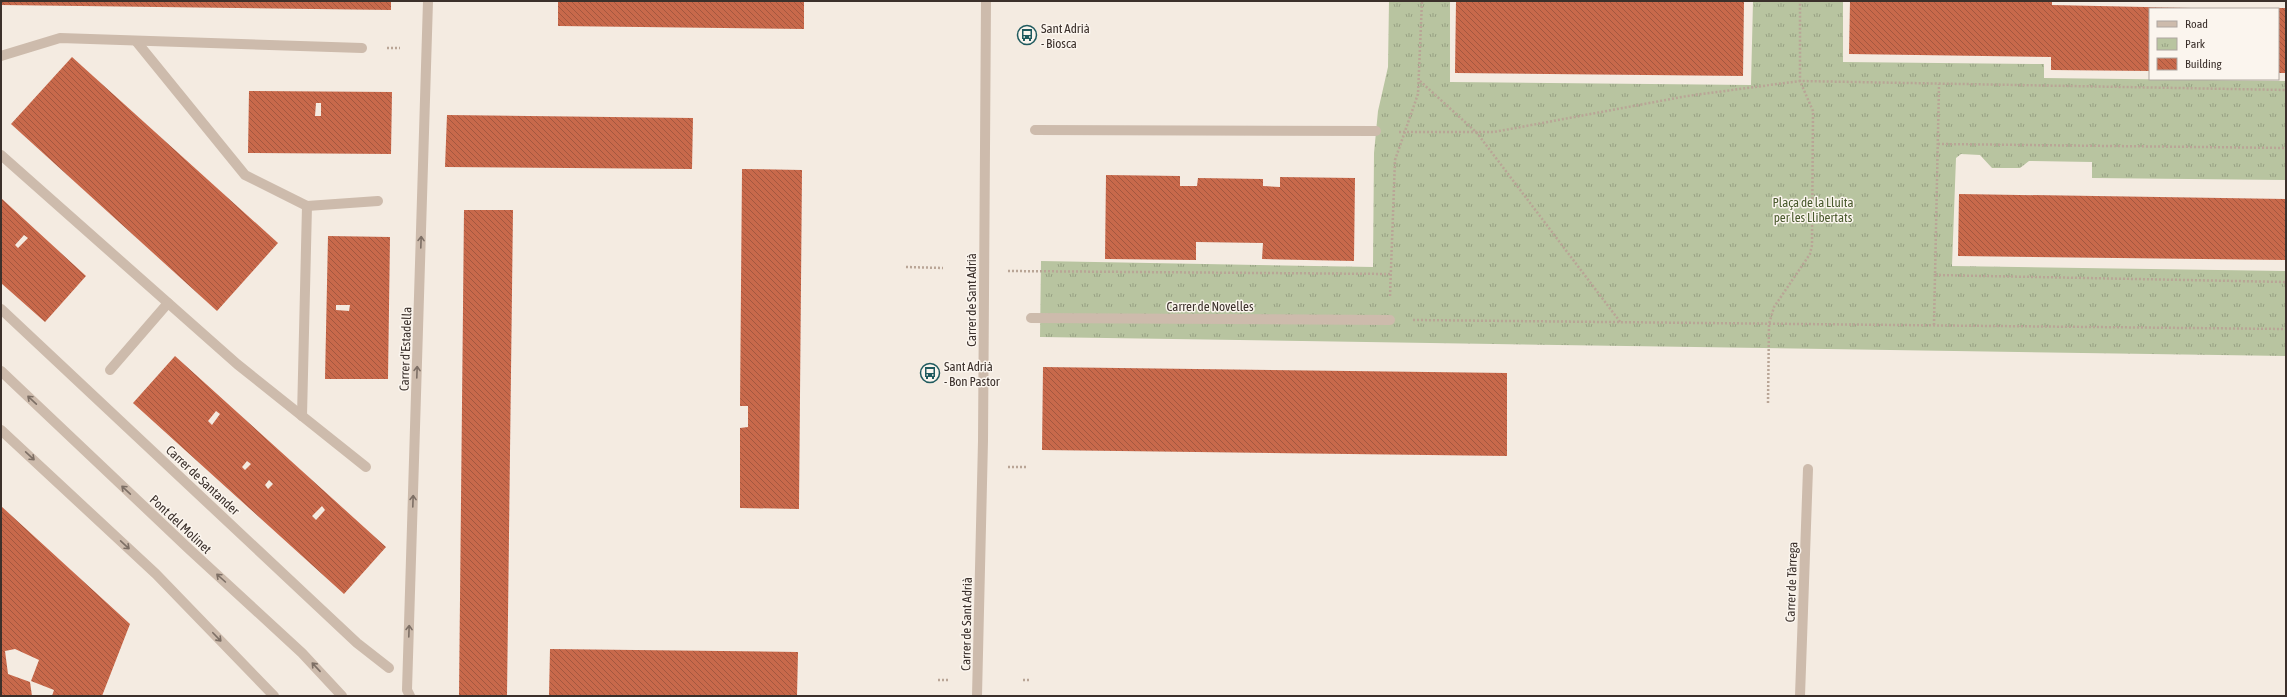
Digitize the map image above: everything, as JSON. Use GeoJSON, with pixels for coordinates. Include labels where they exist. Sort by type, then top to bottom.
{"type":"FeatureCollection","features":[{"type":"Feature","properties":{"kind":"street","name":"Carrer d'Estadella"},"geometry":{"type":"LineString","coordinates":[[410,696],[407,690],[428,1]]}},
{"type":"Feature","properties":{"kind":"street","name":"Carrer de Sant Adrià"},"geometry":{"type":"LineString","coordinates":[[977,696],[983,454],[986,1]]}},
{"type":"Feature","properties":{"kind":"street"},"geometry":{"type":"LineString","coordinates":[[1,56],[60,38],[362,48]]}},
{"type":"Feature","properties":{"kind":"street"},"geometry":{"type":"LineString","coordinates":[[136,41],[245,175],[307,206],[378,201]]}},
{"type":"Feature","properties":{"kind":"street"},"geometry":{"type":"LineString","coordinates":[[1035,130],[1376,131]]}},
{"type":"Feature","properties":{"kind":"street"},"geometry":{"type":"LineString","coordinates":[[1,155],[237,364],[366,467]]}},
{"type":"Feature","properties":{"kind":"street"},"geometry":{"type":"LineString","coordinates":[[302,416],[307,206]]}},
{"type":"Feature","properties":{"kind":"street"},"geometry":{"type":"LineString","coordinates":[[110,370],[168,304]]}},
{"type":"Feature","properties":{"kind":"street","name":"Carrer de Santander"},"geometry":{"type":"LineString","coordinates":[[1,309],[357,643],[389,668]]}},
{"type":"Feature","properties":{"kind":"street","name":"Carrer de Novelles"},"geometry":{"type":"LineString","coordinates":[[1031,318],[1390,320]]}},
{"type":"Feature","properties":{"kind":"street","name":"Pont del Molinet"},"geometry":{"type":"LineString","coordinates":[[1,371],[189,549],[302,653],[342,696]]}},
{"type":"Feature","properties":{"kind":"street"},"geometry":{"type":"LineString","coordinates":[[1,430],[156,574],[274,696]]}},
{"type":"Feature","properties":{"kind":"street","name":"Carrer de Tàrrega"},"geometry":{"type":"LineString","coordinates":[[1800,696],[1808,469]]}},
{"type":"Feature","properties":{"kind":"path"},"geometry":{"type":"LineString","coordinates":[[1422,1],[1420,81],[1418,94],[1395,160],[1390,320],[2286,329]]}},
{"type":"Feature","properties":{"kind":"path"},"geometry":{"type":"LineString","coordinates":[[1768,403],[1769,324],[1774,307],[1810,254],[1812,245],[1813,111],[1800,81],[1800,1]]}},
{"type":"Feature","properties":{"kind":"path"},"geometry":{"type":"LineString","coordinates":[[1420,81],[1477,133],[1621,323]]}},
{"type":"Feature","properties":{"kind":"path"},"geometry":{"type":"LineString","coordinates":[[1376,131],[1494,132],[1687,96],[1800,81],[2286,90]]}},
{"type":"Feature","properties":{"kind":"path"},"geometry":{"type":"LineString","coordinates":[[1934,325],[1939,84]]}},
{"type":"Feature","properties":{"kind":"path"},"geometry":{"type":"LineString","coordinates":[[1938,144],[2286,148]]}},
{"type":"Feature","properties":{"kind":"path"},"geometry":{"type":"LineString","coordinates":[[906,267],[943,268]]}},
{"type":"Feature","properties":{"kind":"path"},"geometry":{"type":"LineString","coordinates":[[1008,271],[1391,274]]}},
{"type":"Feature","properties":{"kind":"path"},"geometry":{"type":"LineString","coordinates":[[1935,275],[2286,282]]}},
{"type":"Feature","properties":{"kind":"path"},"geometry":{"type":"LineString","coordinates":[[1005,467],[1027,467]]}},
{"type":"Feature","properties":{"kind":"path","name":"Carrer de Sant Adrià"},"geometry":{"type":"LineString","coordinates":[[938,680],[949,680]]}},
{"type":"Feature","properties":{"kind":"path"},"geometry":{"type":"LineString","coordinates":[[1023,680],[1031,680]]}},
{"type":"Feature","properties":{"kind":"green space","name":"Plaça de la Lluita per les Llibertats"},"geometry":{"type":"Polygon","coordinates":[[[1389,1],[1450,1],[1450,82],[1751,85],[1753,1],[1843,1],[1843,62],[2044,64],[2044,78],[2286,81],[2286,180],[2092,178],[2092,162],[2029,161],[2020,168],[1992,168],[1980,155],[1961,154],[1956,158],[1952,266],[2286,271],[2286,356],[1040,337],[1041,261],[1373,267],[1374,153],[1378,111],[1388,67],[1389,1]]]}},
{"type":"Feature","properties":{"kind":"building"},"geometry":{"type":"Polygon","coordinates":[[[1,1],[391,1],[391,10],[1,5],[1,1]]]}},
{"type":"Feature","properties":{"kind":"building"},"geometry":{"type":"Polygon","coordinates":[[[558,1],[804,1],[804,29],[558,26],[558,1]]]}},
{"type":"Feature","properties":{"kind":"building"},"geometry":{"type":"Polygon","coordinates":[[[1456,1],[1744,1],[1743,76],[1455,73],[1456,1]]]}},
{"type":"Feature","properties":{"kind":"building"},"geometry":{"type":"Polygon","coordinates":[[[1850,1],[2052,1],[2052,5],[2192,8],[2149,8],[2149,71],[2051,70],[2051,57],[1849,54],[1850,1]]]}},
{"type":"Feature","properties":{"kind":"building"},"geometry":{"type":"Polygon","coordinates":[[[2279,8],[2286,8],[2286,73],[2279,73],[2279,8]]]}},
{"type":"Feature","properties":{"kind":"building"},"geometry":{"type":"Polygon","coordinates":[[[72,57],[278,243],[217,311],[11,124],[72,57]]]}},
{"type":"Feature","properties":{"kind":"building"},"geometry":{"type":"Polygon","coordinates":[[[249,91],[392,92],[391,154],[248,153],[249,91]],[[316,103],[315,116],[321,116],[321,103],[316,103]]]}},
{"type":"Feature","properties":{"kind":"building"},"geometry":{"type":"Polygon","coordinates":[[[447,115],[693,118],[692,169],[445,167],[447,115]]]}},
{"type":"Feature","properties":{"kind":"building"},"geometry":{"type":"Polygon","coordinates":[[[742,169],[802,170],[799,509],[740,508],[740,428],[748,427],[748,406],[740,406],[742,169]]]}},
{"type":"Feature","properties":{"kind":"building"},"geometry":{"type":"Polygon","coordinates":[[[1106,175],[1180,176],[1180,186],[1197,186],[1198,178],[1263,179],[1263,186],[1280,187],[1280,177],[1355,178],[1354,261],[1262,259],[1263,243],[1196,242],[1196,260],[1105,259],[1106,175]]]}},
{"type":"Feature","properties":{"kind":"building"},"geometry":{"type":"Polygon","coordinates":[[[1959,194],[2286,199],[2286,260],[1958,256],[1959,194]]]}},
{"type":"Feature","properties":{"kind":"building"},"geometry":{"type":"Polygon","coordinates":[[[1,198],[86,276],[45,322],[1,283],[1,198]],[[24,235],[15,245],[18,248],[28,238],[24,235]]]}},
{"type":"Feature","properties":{"kind":"building"},"geometry":{"type":"Polygon","coordinates":[[[464,210],[513,210],[507,696],[459,696],[464,210]]]}},
{"type":"Feature","properties":{"kind":"building"},"geometry":{"type":"Polygon","coordinates":[[[328,236],[390,237],[388,379],[325,379],[328,236]],[[336,305],[336,310],[349,311],[350,305],[336,305]]]}},
{"type":"Feature","properties":{"kind":"building"},"geometry":{"type":"Polygon","coordinates":[[[175,356],[386,547],[344,594],[133,403],[175,356]],[[216,411],[208,421],[212,425],[220,414],[216,411]],[[247,461],[242,467],[245,470],[251,464],[247,461]],[[269,480],[265,485],[268,489],[273,484],[269,480]],[[322,506],[312,516],[316,520],[325,510],[322,506]]]}},
{"type":"Feature","properties":{"kind":"building"},"geometry":{"type":"Polygon","coordinates":[[[1043,367],[1507,373],[1507,456],[1042,450],[1043,367]]]}},
{"type":"Feature","properties":{"kind":"building"},"geometry":{"type":"Polygon","coordinates":[[[1,506],[130,624],[102,696],[52,696],[54,690],[31,681],[39,660],[15,649],[5,651],[8,674],[30,682],[32,696],[1,696],[1,506]]]}},
{"type":"Feature","properties":{"kind":"building"},"geometry":{"type":"Polygon","coordinates":[[[550,649],[798,652],[797,696],[549,696],[550,649]]]}},
{"type":"Feature","properties":{"kind":"place","name":"Sant Adrià - Biosca"},"geometry":{"type":"Point","coordinates":[1027,35]}},
{"type":"Feature","properties":{"kind":"place","name":"Sant Adrià - Bon Pastor"},"geometry":{"type":"Point","coordinates":[930,373]}}]}
